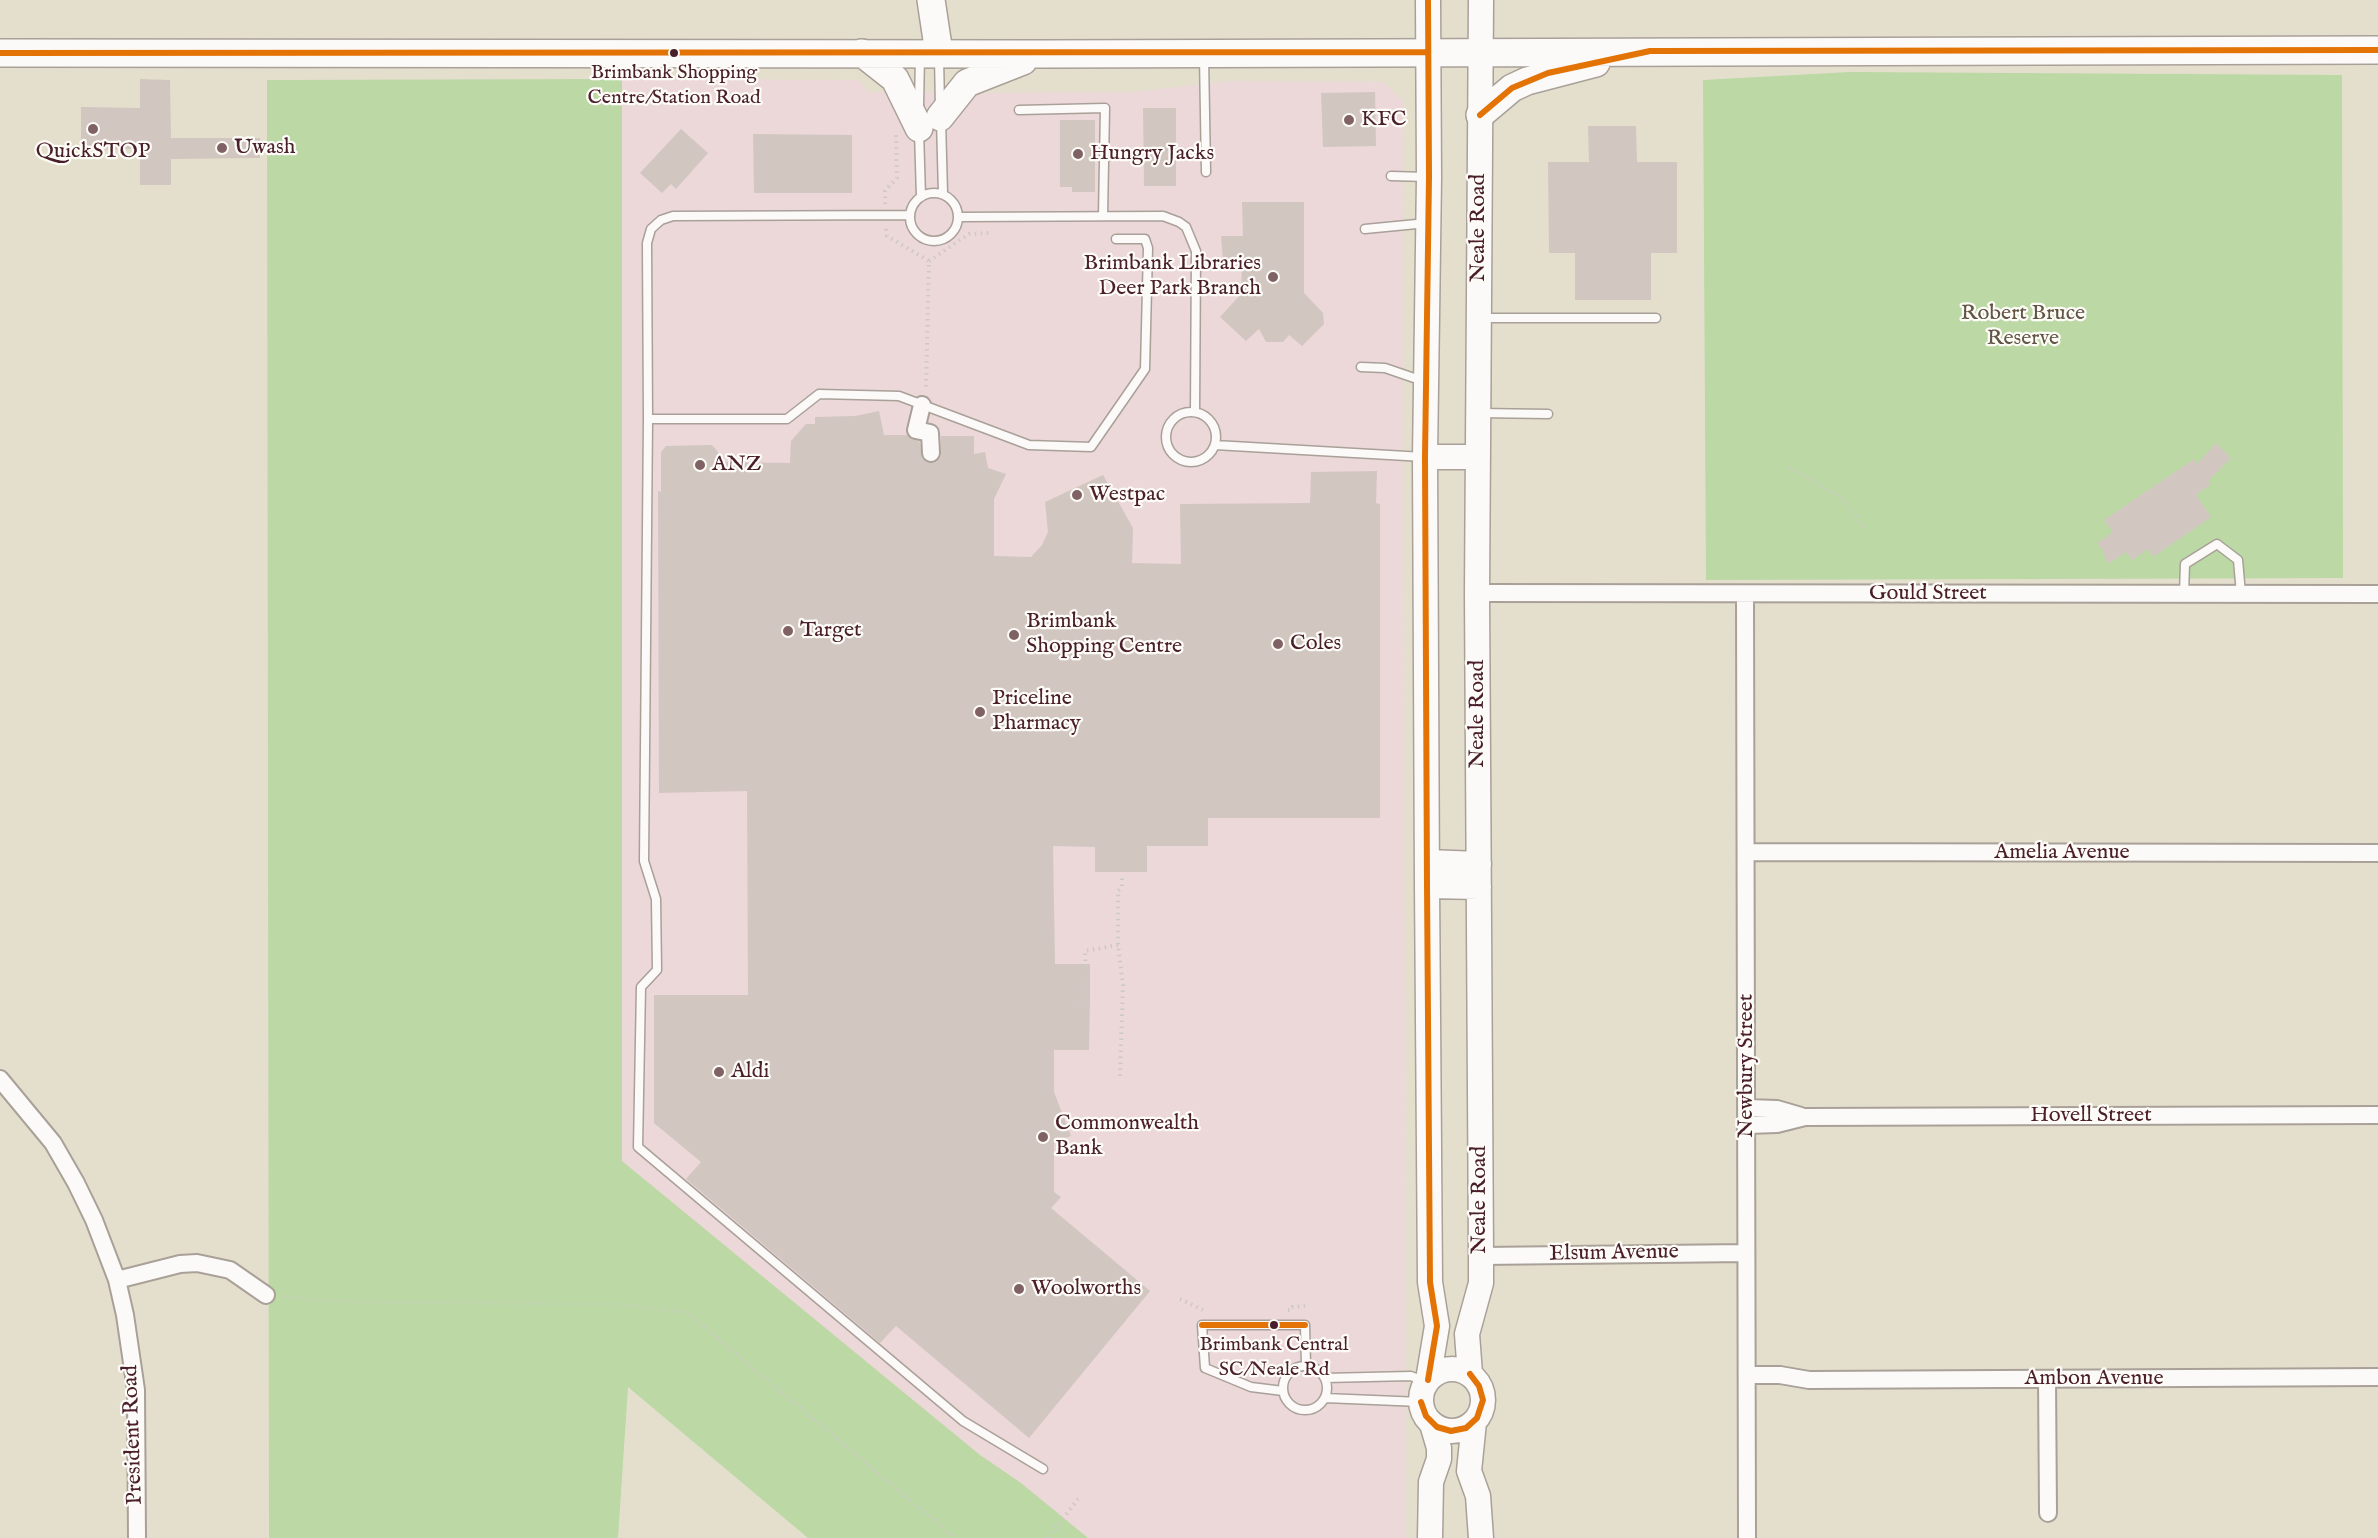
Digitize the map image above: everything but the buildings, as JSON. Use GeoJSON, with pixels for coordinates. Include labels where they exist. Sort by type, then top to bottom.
{"type":"FeatureCollection","features":[{"type":"Feature","properties":{"kind":"main road"},"geometry":{"type":"LineString","coordinates":[[929,0],[929,53]]}},
{"type":"Feature","properties":{"kind":"main road"},"geometry":{"type":"LineString","coordinates":[[0,53],[1044,54],[2378,50]]}},
{"type":"Feature","properties":{"kind":"main road"},"geometry":{"type":"LineString","coordinates":[[1480,115],[1512,88],[1548,73],[1650,51]]}},
{"type":"Feature","properties":{"kind":"main road"},"geometry":{"type":"LineString","coordinates":[[862,53],[895,79],[918,126],[967,82],[986,73],[1044,54]]}},
{"type":"Feature","properties":{"kind":"street"},"geometry":{"type":"LineString","coordinates":[[1428,0],[1429,177],[1425,457],[1427,874],[1430,1272],[1437,1326],[1425,1388],[1423,1412],[1432,1424],[1439,1448],[1439,1459],[1431,1482],[1430,1538]]}},
{"type":"Feature","properties":{"kind":"street","name":"Neale Road"},"geometry":{"type":"LineString","coordinates":[[1470,1374],[1467,1334],[1481,1283],[1477,593],[1481,0]]}},
{"type":"Feature","properties":{"kind":"street"},"geometry":{"type":"LineString","coordinates":[[922,405],[916,430],[930,433],[931,453]]}},
{"type":"Feature","properties":{"kind":"street"},"geometry":{"type":"LineString","coordinates":[[1425,457],[1478,457]]}},
{"type":"Feature","properties":{"kind":"street","name":"Gould Street"},"geometry":{"type":"LineString","coordinates":[[1477,593],[2378,594]]}},
{"type":"Feature","properties":{"kind":"street","name":"Newbury Street"},"geometry":{"type":"LineString","coordinates":[[1745,595],[1748,1116],[1747,1538]]}},
{"type":"Feature","properties":{"kind":"street","name":"Amelia Avenue"},"geometry":{"type":"LineString","coordinates":[[1747,852],[2378,854]]}},
{"type":"Feature","properties":{"kind":"street"},"geometry":{"type":"LineString","coordinates":[[1427,874],[1479,876]]}},
{"type":"Feature","properties":{"kind":"street","name":"President Road"},"geometry":{"type":"LineString","coordinates":[[0,1079],[53,1143],[94,1220],[117,1280],[136,1390],[137,1538]]}},
{"type":"Feature","properties":{"kind":"street","name":"Hovell Street"},"geometry":{"type":"LineString","coordinates":[[1748,1116],[1777,1124],[1805,1117],[2378,1115]]}},
{"type":"Feature","properties":{"kind":"street","name":"Elsum Avenue"},"geometry":{"type":"LineString","coordinates":[[1481,1256],[1746,1253]]}},
{"type":"Feature","properties":{"kind":"street"},"geometry":{"type":"LineString","coordinates":[[117,1280],[180,1264],[197,1263],[230,1270],[266,1294]]}},
{"type":"Feature","properties":{"kind":"street"},"geometry":{"type":"LineString","coordinates":[[1425,1388],[1439,1372],[1457,1369],[1470,1374],[1483,1395],[1481,1409],[1474,1422],[1468,1471],[1478,1496],[1481,1538]]}},
{"type":"Feature","properties":{"kind":"street","name":"Ambon Avenue"},"geometry":{"type":"LineString","coordinates":[[1746,1380],[1780,1385],[1809,1380],[2378,1377]]}},
{"type":"Feature","properties":{"kind":"street"},"geometry":{"type":"LineString","coordinates":[[2047,1379],[2048,1513]]}},
{"type":"Feature","properties":{"kind":"street"},"geometry":{"type":"LineString","coordinates":[[1432,1424],[1446,1431],[1456,1431],[1474,1422]]}},
{"type":"Feature","properties":{"kind":"lane"},"geometry":{"type":"LineString","coordinates":[[1204,52],[1206,172]]}},
{"type":"Feature","properties":{"kind":"lane"},"geometry":{"type":"LineString","coordinates":[[921,197],[918,126],[929,53]]}},
{"type":"Feature","properties":{"kind":"lane"},"geometry":{"type":"LineString","coordinates":[[929,53],[918,126],[943,194]]}},
{"type":"Feature","properties":{"kind":"lane"},"geometry":{"type":"LineString","coordinates":[[1019,110],[1105,108],[1103,216]]}},
{"type":"Feature","properties":{"kind":"lane"},"geometry":{"type":"LineString","coordinates":[[1391,176],[1429,177]]}},
{"type":"Feature","properties":{"kind":"lane"},"geometry":{"type":"LineString","coordinates":[[935,192],[943,194],[954,203],[958,217],[954,231],[941,240],[934,241],[920,236],[911,223],[912,208],[921,197],[935,192]]}},
{"type":"Feature","properties":{"kind":"lane"},"geometry":{"type":"LineString","coordinates":[[910,215],[673,216],[661,220],[651,229],[647,243],[648,419],[644,861],[656,899],[657,970],[641,987],[638,1147],[963,1421],[1043,1469]]}},
{"type":"Feature","properties":{"kind":"lane"},"geometry":{"type":"LineString","coordinates":[[958,217],[1163,216],[1179,222],[1191,238],[1196,263],[1195,412]]}},
{"type":"Feature","properties":{"kind":"lane"},"geometry":{"type":"LineString","coordinates":[[1365,229],[1428,223]]}},
{"type":"Feature","properties":{"kind":"lane"},"geometry":{"type":"LineString","coordinates":[[648,419],[787,419],[819,394],[899,396],[1029,445],[1091,447],[1145,369],[1148,248],[1145,239],[1116,239]]}},
{"type":"Feature","properties":{"kind":"lane"},"geometry":{"type":"LineString","coordinates":[[1478,318],[1656,318]]}},
{"type":"Feature","properties":{"kind":"lane"},"geometry":{"type":"LineString","coordinates":[[1361,367],[1385,368],[1426,382]]}},
{"type":"Feature","properties":{"kind":"lane"},"geometry":{"type":"LineString","coordinates":[[1195,412],[1210,420],[1216,436],[1215,445],[1205,458],[1190,462],[1182,460],[1170,450],[1167,442],[1169,426],[1180,415],[1195,412]]}},
{"type":"Feature","properties":{"kind":"lane"},"geometry":{"type":"LineString","coordinates":[[1478,413],[1548,414]]}},
{"type":"Feature","properties":{"kind":"lane"},"geometry":{"type":"LineString","coordinates":[[1215,445],[1425,457]]}},
{"type":"Feature","properties":{"kind":"lane"},"geometry":{"type":"LineString","coordinates":[[2184,594],[2185,564],[2217,544],[2238,560],[2241,594]]}},
{"type":"Feature","properties":{"kind":"lane"},"geometry":{"type":"LineString","coordinates":[[1283,1391],[1241,1384],[1205,1368],[1202,1325],[1305,1325],[1306,1365]]}},
{"type":"Feature","properties":{"kind":"lane"},"geometry":{"type":"LineString","coordinates":[[1306,1365],[1319,1370],[1328,1384],[1325,1398],[1315,1408],[1301,1410],[1289,1403],[1283,1391],[1283,1383],[1288,1373],[1306,1365]]}},
{"type":"Feature","properties":{"kind":"lane"},"geometry":{"type":"LineString","coordinates":[[1325,1378],[1411,1376],[1425,1388]]}},
{"type":"Feature","properties":{"kind":"lane"},"geometry":{"type":"LineString","coordinates":[[1325,1398],[1425,1388]]}},
{"type":"Feature","properties":{"kind":"path"},"geometry":{"type":"LineString","coordinates":[[918,126],[897,178],[885,191],[887,236],[929,261]]}},
{"type":"Feature","properties":{"kind":"path"},"geometry":{"type":"LineString","coordinates":[[929,261],[969,234],[1000,233]]}},
{"type":"Feature","properties":{"kind":"path"},"geometry":{"type":"LineString","coordinates":[[922,405],[928,385],[929,261]]}},
{"type":"Feature","properties":{"kind":"path"},"geometry":{"type":"LineString","coordinates":[[1789,467],[1841,498],[1866,529]]}},
{"type":"Feature","properties":{"kind":"path"},"geometry":{"type":"LineString","coordinates":[[1120,1076],[1123,985],[1118,945],[1118,891],[1122,887],[1122,877]]}},
{"type":"Feature","properties":{"kind":"path"},"geometry":{"type":"LineString","coordinates":[[1073,1007],[1087,1007],[1085,951],[1118,945]]}},
{"type":"Feature","properties":{"kind":"path"},"geometry":{"type":"LineString","coordinates":[[266,1294],[320,1301],[609,1304],[686,1312],[955,1538]]}},
{"type":"Feature","properties":{"kind":"path"},"geometry":{"type":"LineString","coordinates":[[1048,1538],[1078,1498]]}},
{"type":"Feature","properties":{"kind":"shaded area","name":"Brimbank Shopping Centre"},"geometry":{"type":"Polygon","coordinates":[[[622,79],[860,80],[867,92],[957,93],[1134,92],[1232,81],[1383,82],[1403,101],[1406,1538],[1088,1538],[1021,1483],[980,1455],[622,1162],[622,79]]]}},
{"type":"Feature","properties":{"kind":"green space","name":"Robert Bruce Reserve"},"geometry":{"type":"Polygon","coordinates":[[[1850,72],[2342,75],[2343,578],[1706,580],[1703,80],[1850,72]]]}},
{"type":"Feature","properties":{"kind":"green space"},"geometry":{"type":"Polygon","coordinates":[[[622,79],[622,1161],[980,1455],[1021,1483],[1088,1538],[808,1538],[628,1387],[618,1538],[269,1538],[267,80],[622,79]]]}},
{"type":"Feature","properties":{"kind":"transit line"},"geometry":{"type":"LineString","coordinates":[[1428,0],[1429,177],[1425,457],[1427,886],[1430,1282],[1437,1326],[1428,1380]]}},
{"type":"Feature","properties":{"kind":"transit line"},"geometry":{"type":"LineString","coordinates":[[1480,115],[1512,88],[1548,73],[1650,51],[2378,50]]}},
{"type":"Feature","properties":{"kind":"transit line"},"geometry":{"type":"LineString","coordinates":[[0,53],[1428,52]]}},
{"type":"Feature","properties":{"kind":"transit line"},"geometry":{"type":"LineString","coordinates":[[1202,1325],[1305,1325]]}},
{"type":"Feature","properties":{"kind":"transit line"},"geometry":{"type":"LineString","coordinates":[[1421,1402],[1426,1416],[1437,1427],[1451,1431],[1466,1428],[1477,1418],[1483,1400],[1479,1386],[1470,1374]]}},
{"type":"Feature","properties":{"kind":"place","name":"Brimbank Shopping Centre/Station Road"},"geometry":{"type":"Point","coordinates":[674,53]}},
{"type":"Feature","properties":{"kind":"place","name":"KFC"},"geometry":{"type":"Point","coordinates":[1349,120]}},
{"type":"Feature","properties":{"kind":"place","name":"QuickSTOP"},"geometry":{"type":"Point","coordinates":[93,129]}},
{"type":"Feature","properties":{"kind":"place","name":"Uwash"},"geometry":{"type":"Point","coordinates":[222,148]}},
{"type":"Feature","properties":{"kind":"place","name":"Hungry Jacks"},"geometry":{"type":"Point","coordinates":[1078,154]}},
{"type":"Feature","properties":{"kind":"place","name":"Brimbank Libraries Deer Park Branch"},"geometry":{"type":"Point","coordinates":[1273,277]}},
{"type":"Feature","properties":{"kind":"place","name":"ANZ"},"geometry":{"type":"Point","coordinates":[700,465]}},
{"type":"Feature","properties":{"kind":"place","name":"Westpac"},"geometry":{"type":"Point","coordinates":[1077,495]}},
{"type":"Feature","properties":{"kind":"place","name":"Target"},"geometry":{"type":"Point","coordinates":[788,631]}},
{"type":"Feature","properties":{"kind":"place","name":"Brimbank Shopping Centre"},"geometry":{"type":"Point","coordinates":[1014,635]}},
{"type":"Feature","properties":{"kind":"place","name":"Coles"},"geometry":{"type":"Point","coordinates":[1278,644]}},
{"type":"Feature","properties":{"kind":"place","name":"Priceline Pharmacy"},"geometry":{"type":"Point","coordinates":[980,712]}},
{"type":"Feature","properties":{"kind":"place","name":"Aldi"},"geometry":{"type":"Point","coordinates":[719,1072]}},
{"type":"Feature","properties":{"kind":"place","name":"Commonwealth Bank"},"geometry":{"type":"Point","coordinates":[1043,1137]}},
{"type":"Feature","properties":{"kind":"place","name":"Woolworths"},"geometry":{"type":"Point","coordinates":[1019,1289]}},
{"type":"Feature","properties":{"kind":"place","name":"Brimbank Central SC/Neale Rd"},"geometry":{"type":"Point","coordinates":[1274,1325]}}]}
